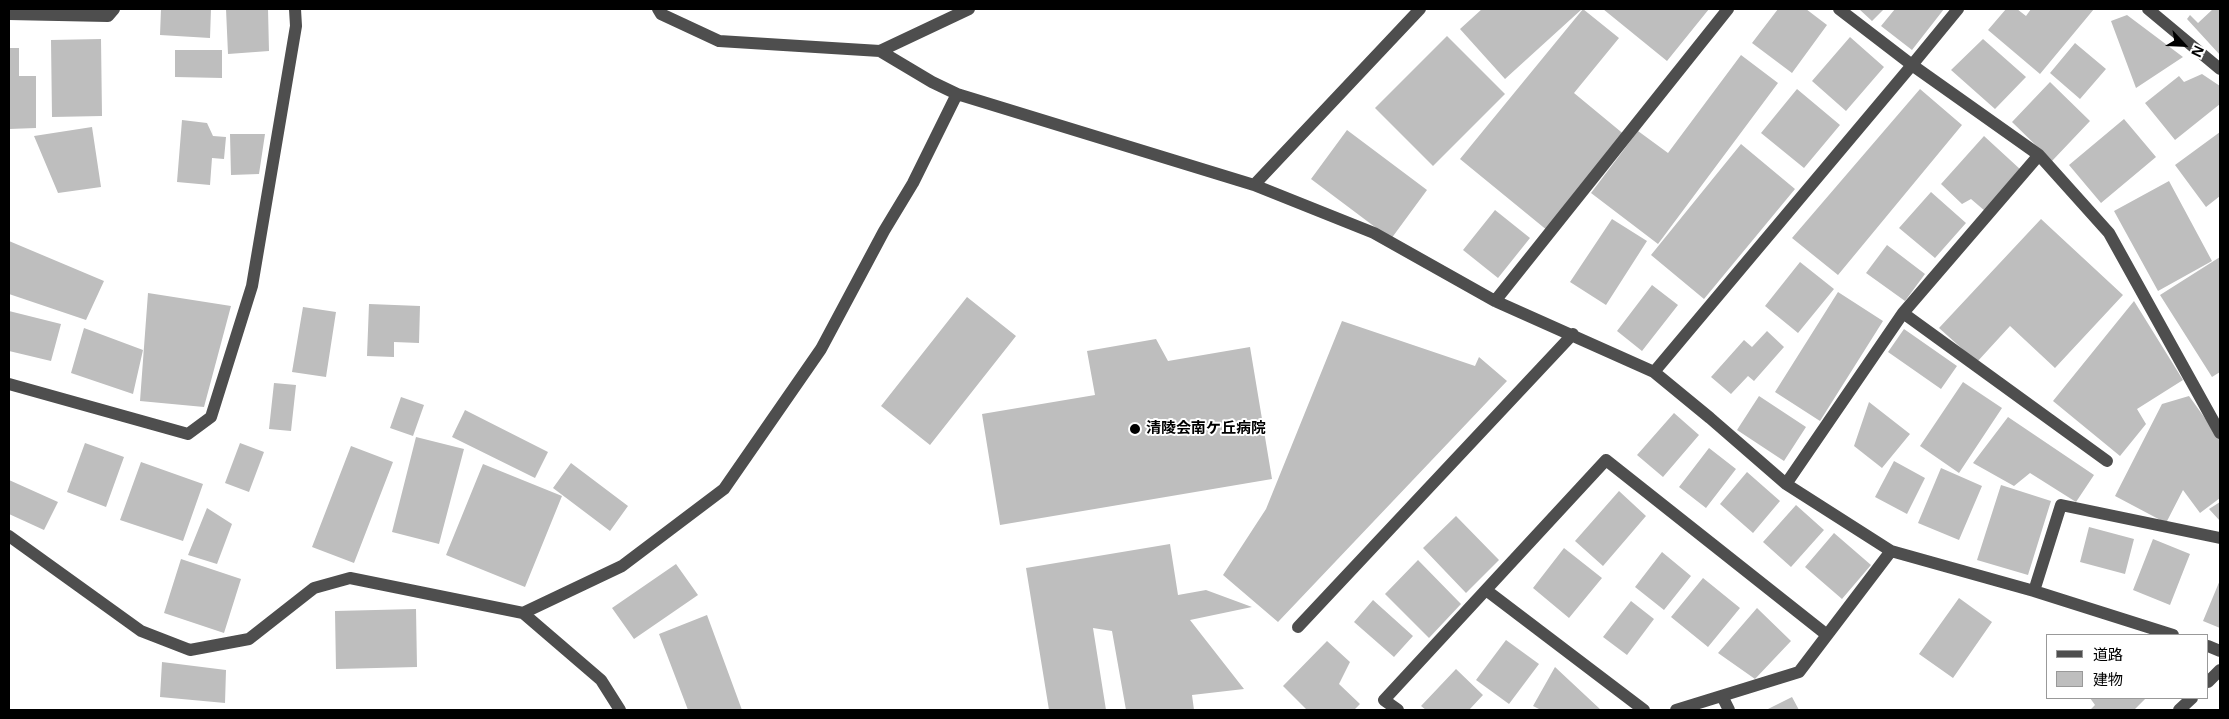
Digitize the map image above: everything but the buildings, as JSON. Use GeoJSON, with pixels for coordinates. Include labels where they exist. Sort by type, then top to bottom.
{"type":"FeatureCollection","features":[{"type":"Feature","properties":{"kind":"street"},"geometry":{"type":"LineString","coordinates":[[9,14],[108,16],[114,9]]}},
{"type":"Feature","properties":{"kind":"street"},"geometry":{"type":"LineString","coordinates":[[9,384],[188,434],[211,416],[252,286],[296,26],[295,9]]}},
{"type":"Feature","properties":{"kind":"street"},"geometry":{"type":"LineString","coordinates":[[658,9],[662,14],[719,41],[880,51],[932,82],[958,94],[1254,185],[1374,233],[1495,300],[1654,372],[1786,484],[1891,551],[2034,591],[2170,634]]}},
{"type":"Feature","properties":{"kind":"street"},"geometry":{"type":"LineString","coordinates":[[880,51],[969,9]]}},
{"type":"Feature","properties":{"kind":"street"},"geometry":{"type":"LineString","coordinates":[[1254,185],[1420,9]]}},
{"type":"Feature","properties":{"kind":"street"},"geometry":{"type":"LineString","coordinates":[[1495,300],[1728,9]]}},
{"type":"Feature","properties":{"kind":"street"},"geometry":{"type":"LineString","coordinates":[[1839,9],[1912,66],[2038,155],[2109,233],[2220,433]]}},
{"type":"Feature","properties":{"kind":"street"},"geometry":{"type":"LineString","coordinates":[[1654,372],[1958,9]]}},
{"type":"Feature","properties":{"kind":"street"},"geometry":{"type":"LineString","coordinates":[[2148,9],[2220,69]]}},
{"type":"Feature","properties":{"kind":"street"},"geometry":{"type":"LineString","coordinates":[[523,612],[622,566],[724,489],[821,349],[884,231],[913,184],[958,94]]}},
{"type":"Feature","properties":{"kind":"street"},"geometry":{"type":"LineString","coordinates":[[1786,484],[1903,313],[2038,155]]}},
{"type":"Feature","properties":{"kind":"street"},"geometry":{"type":"LineString","coordinates":[[1903,313],[2108,461]]}},
{"type":"Feature","properties":{"kind":"street"},"geometry":{"type":"LineString","coordinates":[[1298,626],[1573,334]]}},
{"type":"Feature","properties":{"kind":"street"},"geometry":{"type":"LineString","coordinates":[[1398,710],[1384,700],[1606,460],[1827,635]]}},
{"type":"Feature","properties":{"kind":"street"},"geometry":{"type":"LineString","coordinates":[[2034,591],[2060,505],[2220,538]]}},
{"type":"Feature","properties":{"kind":"street"},"geometry":{"type":"LineString","coordinates":[[9,536],[141,631],[190,650],[248,639],[314,588],[350,578],[523,612],[601,680],[620,710]]}},
{"type":"Feature","properties":{"kind":"street"},"geometry":{"type":"LineString","coordinates":[[1676,710],[1799,672],[1891,551]]}},
{"type":"Feature","properties":{"kind":"street"},"geometry":{"type":"LineString","coordinates":[[1486,590],[1644,710]]}},
{"type":"Feature","properties":{"kind":"street"},"geometry":{"type":"LineString","coordinates":[[2209,681],[2220,670]]}},
{"type":"Feature","properties":{"kind":"street"},"geometry":{"type":"LineString","coordinates":[[1722,696],[1729,710]]}},
{"type":"Feature","properties":{"kind":"street"},"geometry":{"type":"LineString","coordinates":[[2179,710],[2191,699]]}},
{"type":"Feature","properties":{"kind":"place","name":"清陵会南ケ丘病院"},"geometry":{"type":"Point","coordinates":[1135,429]}}]}
